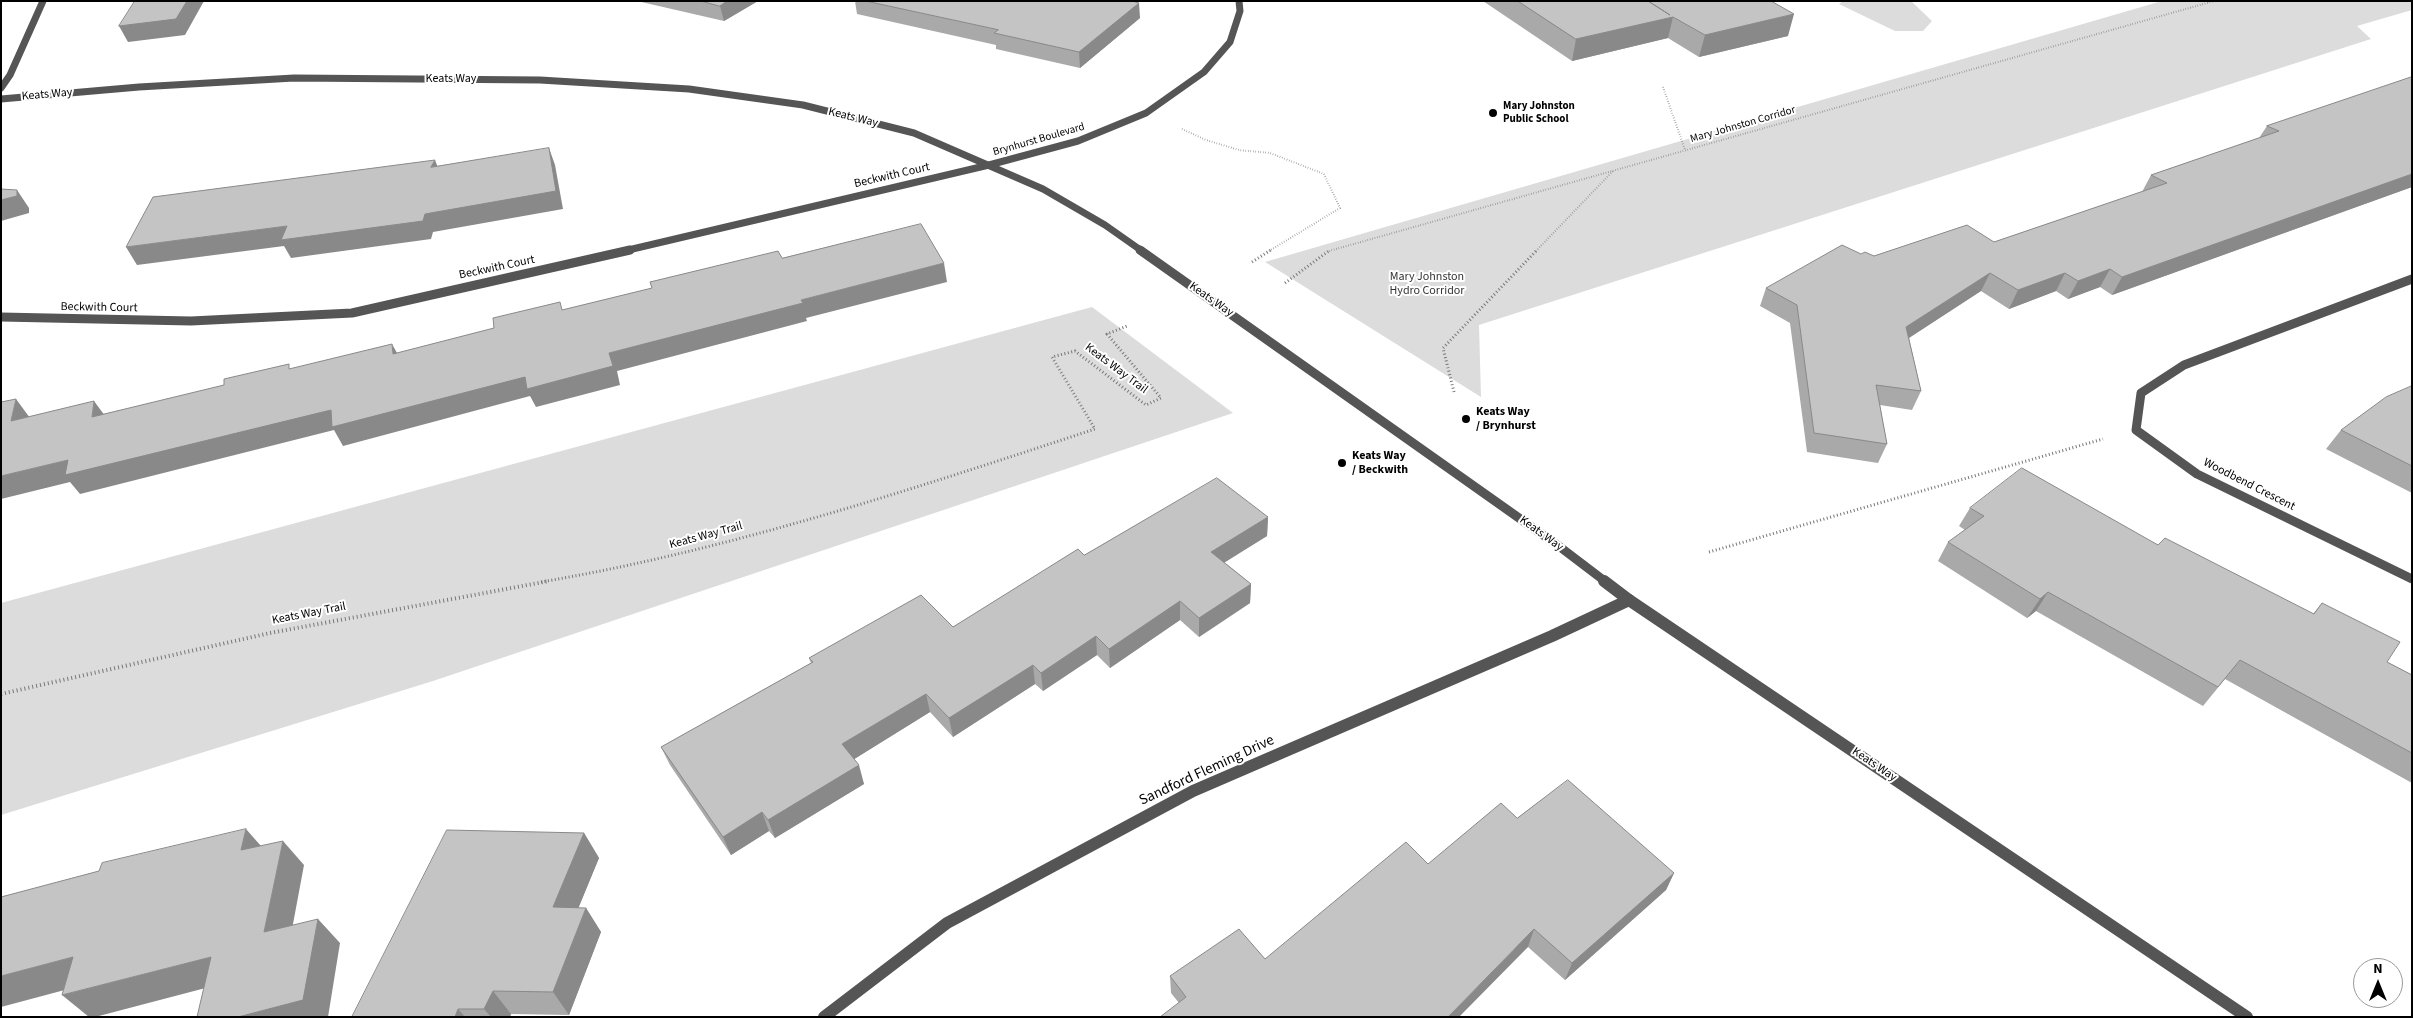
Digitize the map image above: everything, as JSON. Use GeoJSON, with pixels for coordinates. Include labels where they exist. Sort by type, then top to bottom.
{"type":"FeatureCollection","features":[{"type":"Feature","properties":{"kind":"street"},"geometry":{"type":"LineString","coordinates":[[1,88],[10,75],[43,1]]}},
{"type":"Feature","properties":{"kind":"street","name":"Brynhurst Boulevard"},"geometry":{"type":"LineString","coordinates":[[989,164],[1078,141],[1146,113],[1204,72],[1230,42],[1240,11],[1239,1]]}},
{"type":"Feature","properties":{"kind":"street","name":"Keats Way"},"geometry":{"type":"LineString","coordinates":[[1,99],[138,87],[294,78],[540,80],[689,89],[803,105],[914,133],[1043,189],[1105,225],[1560,547],[1629,600],[2248,1017]]}},
{"type":"Feature","properties":{"kind":"street","name":"Beckwith Court"},"geometry":{"type":"LineString","coordinates":[[1,317],[191,321],[352,313],[626,251],[989,164]]}},
{"type":"Feature","properties":{"kind":"street"},"geometry":{"type":"LineString","coordinates":[[2136,430],[2141,393],[2184,365],[2412,279]]}},
{"type":"Feature","properties":{"kind":"street","name":"Woodbend Crescent"},"geometry":{"type":"LineString","coordinates":[[2136,430],[2198,474],[2412,579]]}},
{"type":"Feature","properties":{"kind":"street","name":"Sandford Fleming Drive"},"geometry":{"type":"LineString","coordinates":[[824,1017],[947,923],[1193,792],[1552,636],[1629,600]]}},
{"type":"Feature","properties":{"kind":"path","name":"Mary Johnston Corridor"},"geometry":{"type":"LineString","coordinates":[[1284,283],[1332,249],[2214,1]]}},
{"type":"Feature","properties":{"kind":"path"},"geometry":{"type":"LineString","coordinates":[[1664,87],[1685,150]]}},
{"type":"Feature","properties":{"kind":"path"},"geometry":{"type":"LineString","coordinates":[[1176,127],[1206,140],[1239,150],[1270,153],[1324,174],[1340,208],[1252,262]]}},
{"type":"Feature","properties":{"kind":"path"},"geometry":{"type":"LineString","coordinates":[[1454,392],[1443,348],[1614,170]]}},
{"type":"Feature","properties":{"kind":"path","name":"Keats Way Trail"},"geometry":{"type":"LineString","coordinates":[[1,694],[273,631],[435,600],[568,579],[656,560],[759,533],[1019,454],[1095,429],[1052,358],[1075,351],[1146,405],[1161,398],[1107,334],[1127,326]]}},
{"type":"Feature","properties":{"kind":"path"},"geometry":{"type":"LineString","coordinates":[[1709,552],[2136,430]]}},
{"type":"Feature","properties":{"kind":"green space"},"geometry":{"type":"Polygon","coordinates":[[[1843,1],[1911,1],[1932,21],[1923,31],[1895,31],[1839,4],[1843,1]]]}},
{"type":"Feature","properties":{"kind":"green space","name":"Mary Johnston Hydro Corridor"},"geometry":{"type":"Polygon","coordinates":[[[2162,1],[2412,1],[2412,10],[2357,26],[2371,39],[1479,325],[1481,397],[1265,262],[2162,1]]]}},
{"type":"Feature","properties":{"kind":"green space"},"geometry":{"type":"Polygon","coordinates":[[[1092,307],[1233,413],[433,681],[1,815],[1,603],[1092,307]]]}},
{"type":"Feature","properties":{"kind":"building"},"geometry":{"type":"Polygon","coordinates":[[[135,1],[187,1],[176,19],[119,26],[135,1]]]}},
{"type":"Feature","properties":{"kind":"building"},"geometry":{"type":"Polygon","coordinates":[[[701,1],[727,1],[720,6],[701,1]]]}},
{"type":"Feature","properties":{"kind":"building"},"geometry":{"type":"Polygon","coordinates":[[[866,1],[1132,1],[1139,3],[1079,52],[994,33],[998,30],[866,1]]]}},
{"type":"Feature","properties":{"kind":"building"},"geometry":{"type":"Polygon","coordinates":[[[1518,1],[1771,1],[1794,14],[1705,35],[1673,17],[1576,39],[1518,1]]]}},
{"type":"Feature","properties":{"kind":"building"},"geometry":{"type":"Polygon","coordinates":[[[2412,77],[2412,174],[2122,277],[2110,269],[2078,281],[2065,273],[2018,290],[1990,273],[1906,327],[1921,391],[1876,385],[1887,444],[1814,433],[1797,305],[1766,288],[1842,245],[1861,254],[1865,252],[1874,256],[1967,225],[1994,242],[2167,183],[2151,175],[2279,131],[2267,126],[2412,77]]]}},
{"type":"Feature","properties":{"kind":"building"},"geometry":{"type":"Polygon","coordinates":[[[549,148],[556,191],[425,214],[423,221],[281,240],[287,226],[126,247],[153,197],[435,160],[431,167],[549,148]]]}},
{"type":"Feature","properties":{"kind":"building"},"geometry":{"type":"Polygon","coordinates":[[[1,189],[17,190],[17,196],[1,200],[1,189]]]}},
{"type":"Feature","properties":{"kind":"building"},"geometry":{"type":"Polygon","coordinates":[[[921,224],[944,263],[801,300],[803,303],[609,353],[613,366],[527,389],[525,377],[332,427],[331,410],[65,475],[68,460],[1,476],[1,402],[16,399],[11,421],[94,401],[92,417],[224,385],[224,379],[289,364],[289,369],[392,344],[393,354],[494,328],[493,318],[560,302],[562,310],[652,288],[650,282],[778,251],[782,258],[921,224]]]}},
{"type":"Feature","properties":{"kind":"building"},"geometry":{"type":"Polygon","coordinates":[[[2412,386],[2412,466],[2341,430],[2386,397],[2412,386]]]}},
{"type":"Feature","properties":{"kind":"building"},"geometry":{"type":"Polygon","coordinates":[[[2022,468],[2158,545],[2165,538],[2314,614],[2322,603],[2400,642],[2387,662],[2412,675],[2412,753],[2240,660],[2218,687],[2048,592],[2040,599],[1948,542],[1984,516],[1970,508],[2022,468]]]}},
{"type":"Feature","properties":{"kind":"building"},"geometry":{"type":"Polygon","coordinates":[[[1217,478],[1268,517],[1211,552],[1251,584],[1199,618],[1180,601],[1109,649],[1096,636],[1041,673],[1033,665],[949,718],[926,694],[842,744],[859,765],[768,820],[762,812],[723,837],[661,747],[813,662],[809,658],[921,595],[953,627],[1078,549],[1084,555],[1217,478]]]}},
{"type":"Feature","properties":{"kind":"building"},"geometry":{"type":"Polygon","coordinates":[[[1568,780],[1674,873],[1572,963],[1534,929],[1448,1017],[1160,1017],[1186,997],[1170,976],[1239,929],[1265,959],[1406,842],[1428,864],[1501,803],[1517,818],[1568,780]]]}},
{"type":"Feature","properties":{"kind":"building"},"geometry":{"type":"Polygon","coordinates":[[[246,829],[241,850],[283,841],[264,932],[318,919],[303,1000],[238,1017],[197,1017],[211,957],[62,995],[73,957],[1,976],[1,897],[99,871],[102,863],[246,829]]]}},
{"type":"Feature","properties":{"kind":"building"},"geometry":{"type":"Polygon","coordinates":[[[447,830],[584,833],[553,907],[586,908],[553,992],[493,991],[484,1009],[458,1009],[455,1017],[352,1017],[447,830]]]}},
{"type":"Feature","properties":{"kind":"place","name":"Mary Johnston Public School"},"geometry":{"type":"Point","coordinates":[1493,113]}},
{"type":"Feature","properties":{"kind":"place","name":"Keats Way / Brynhurst"},"geometry":{"type":"Point","coordinates":[1466,419]}},
{"type":"Feature","properties":{"kind":"place","name":"Keats Way / Beckwith"},"geometry":{"type":"Point","coordinates":[1342,463]}}]}
